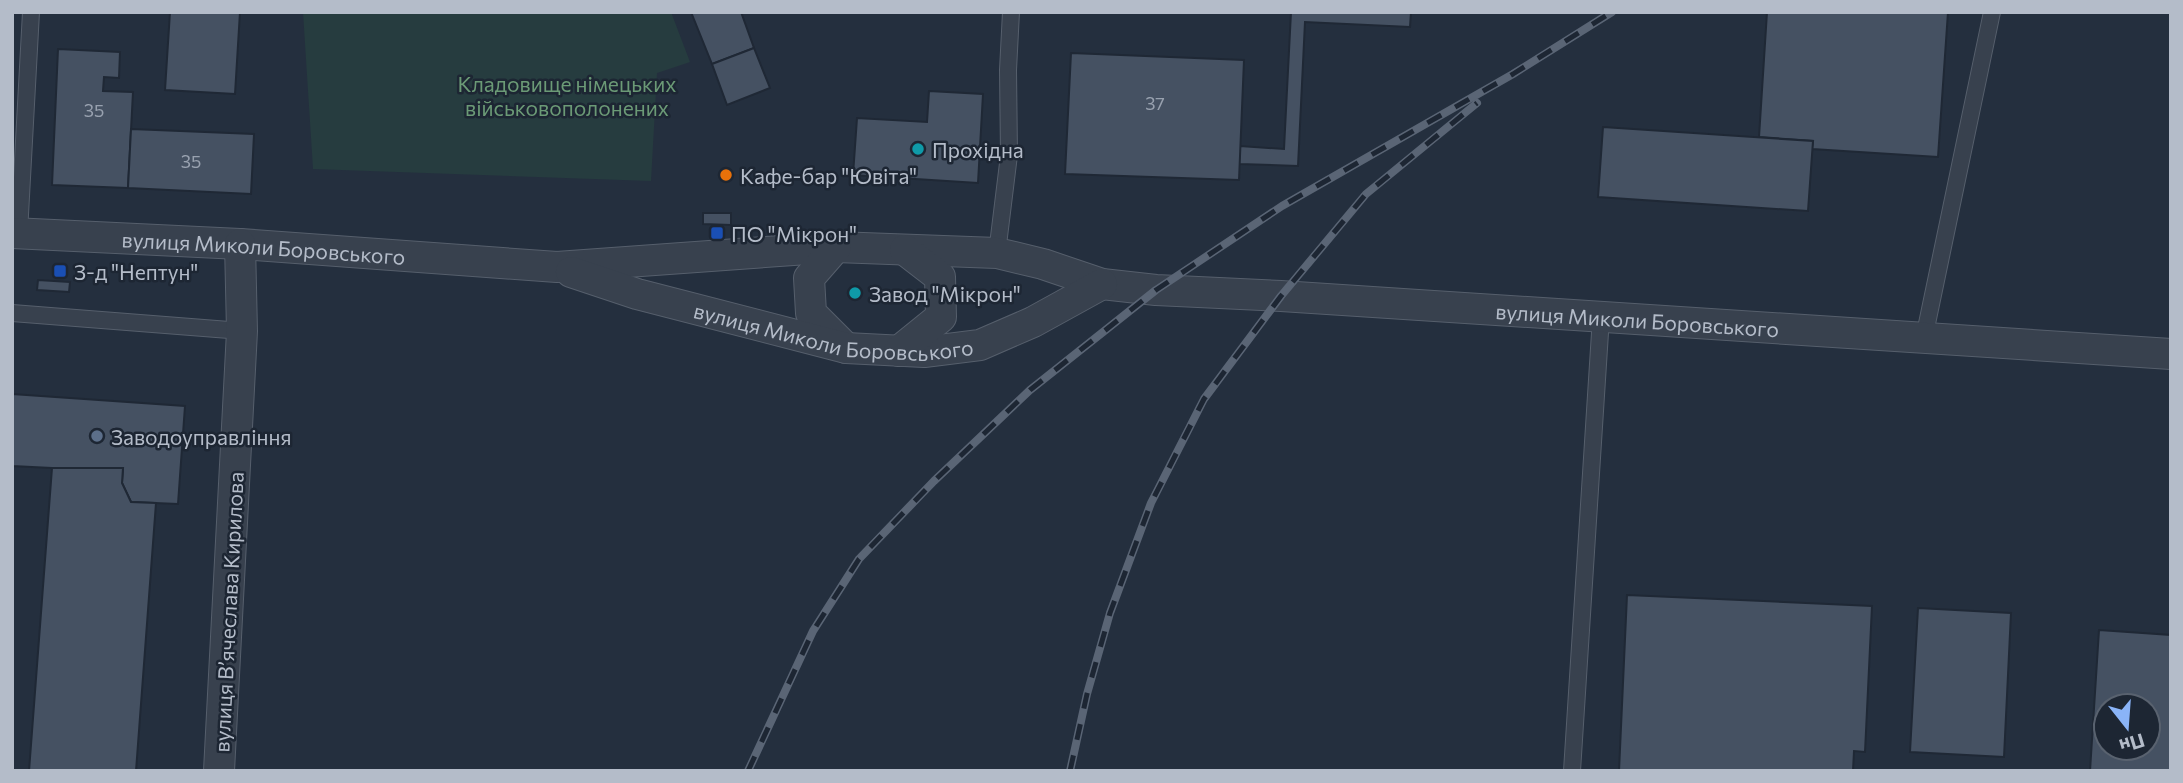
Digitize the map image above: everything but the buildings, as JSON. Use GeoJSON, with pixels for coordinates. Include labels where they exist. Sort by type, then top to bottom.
{"type":"FeatureCollection","features":[{"type":"Feature","properties":{"kind":"street","name":"вулиця Миколи Боровського"},"geometry":{"type":"LineString","coordinates":[[16,233],[240,244],[557,267],[836,247],[997,253],[1043,264],[1102,284],[1156,290],[2171,354]]}},
{"type":"Feature","properties":{"kind":"street","name":"вулиця Вʼячеслава Кирилова"},"geometry":{"type":"LineString","coordinates":[[219,771],[242,331],[240,244]]}},
{"type":"Feature","properties":{"kind":"street"},"geometry":{"type":"LineString","coordinates":[[836,247],[809,278],[811,313],[846,348]]}},
{"type":"Feature","properties":{"kind":"street"},"geometry":{"type":"LineString","coordinates":[[899,351],[941,317],[940,277],[905,250]]}},
{"type":"Feature","properties":{"kind":"street","name":"вулиця Миколи Боровського"},"geometry":{"type":"LineString","coordinates":[[557,267],[637,294],[846,348],[925,352],[980,345],[1033,322],[1102,284]]}},
{"type":"Feature","properties":{"kind":"lane"},"geometry":{"type":"LineString","coordinates":[[16,233],[32,12]]}},
{"type":"Feature","properties":{"kind":"lane"},"geometry":{"type":"LineString","coordinates":[[997,253],[1009,155],[1008,70],[1011,12]]}},
{"type":"Feature","properties":{"kind":"lane"},"geometry":{"type":"LineString","coordinates":[[1924,338],[1992,12]]}},
{"type":"Feature","properties":{"kind":"lane"},"geometry":{"type":"LineString","coordinates":[[12,313],[242,331]]}},
{"type":"Feature","properties":{"kind":"lane"},"geometry":{"type":"LineString","coordinates":[[1572,771],[1601,317]]}},
{"type":"Feature","properties":{"kind":"green space","name":"Кладовище німецьких військовополонених"},"geometry":{"type":"Polygon","coordinates":[[[303,12],[671,12],[690,62],[657,73],[651,181],[313,169],[303,12]]]}},
{"type":"Feature","properties":{"kind":"railway"},"geometry":{"type":"LineString","coordinates":[[748,771],[813,631],[859,559],[934,481],[1030,390],[1156,290],[1282,206],[1513,74],[1612,12]]}},
{"type":"Feature","properties":{"kind":"railway"},"geometry":{"type":"LineString","coordinates":[[1070,771],[1087,694],[1110,613],[1151,503],[1204,399],[1281,296],[1366,194],[1477,103]]}},
{"type":"Feature","properties":{"kind":"place","name":"Прохідна"},"geometry":{"type":"Point","coordinates":[918,149]}},
{"type":"Feature","properties":{"kind":"place","name":"Кафе-бар \"Ювіта\""},"geometry":{"type":"Point","coordinates":[726,175]}},
{"type":"Feature","properties":{"kind":"place","name":"ПО \"Мікрон\""},"geometry":{"type":"Point","coordinates":[717,233]}},
{"type":"Feature","properties":{"kind":"place","name":"З-д \"Нептун\""},"geometry":{"type":"Point","coordinates":[60,271]}},
{"type":"Feature","properties":{"kind":"place","name":"Завод \"Мікрон\""},"geometry":{"type":"Point","coordinates":[855,293]}},
{"type":"Feature","properties":{"kind":"place","name":"Заводоуправління"},"geometry":{"type":"Point","coordinates":[97,436]}}]}
